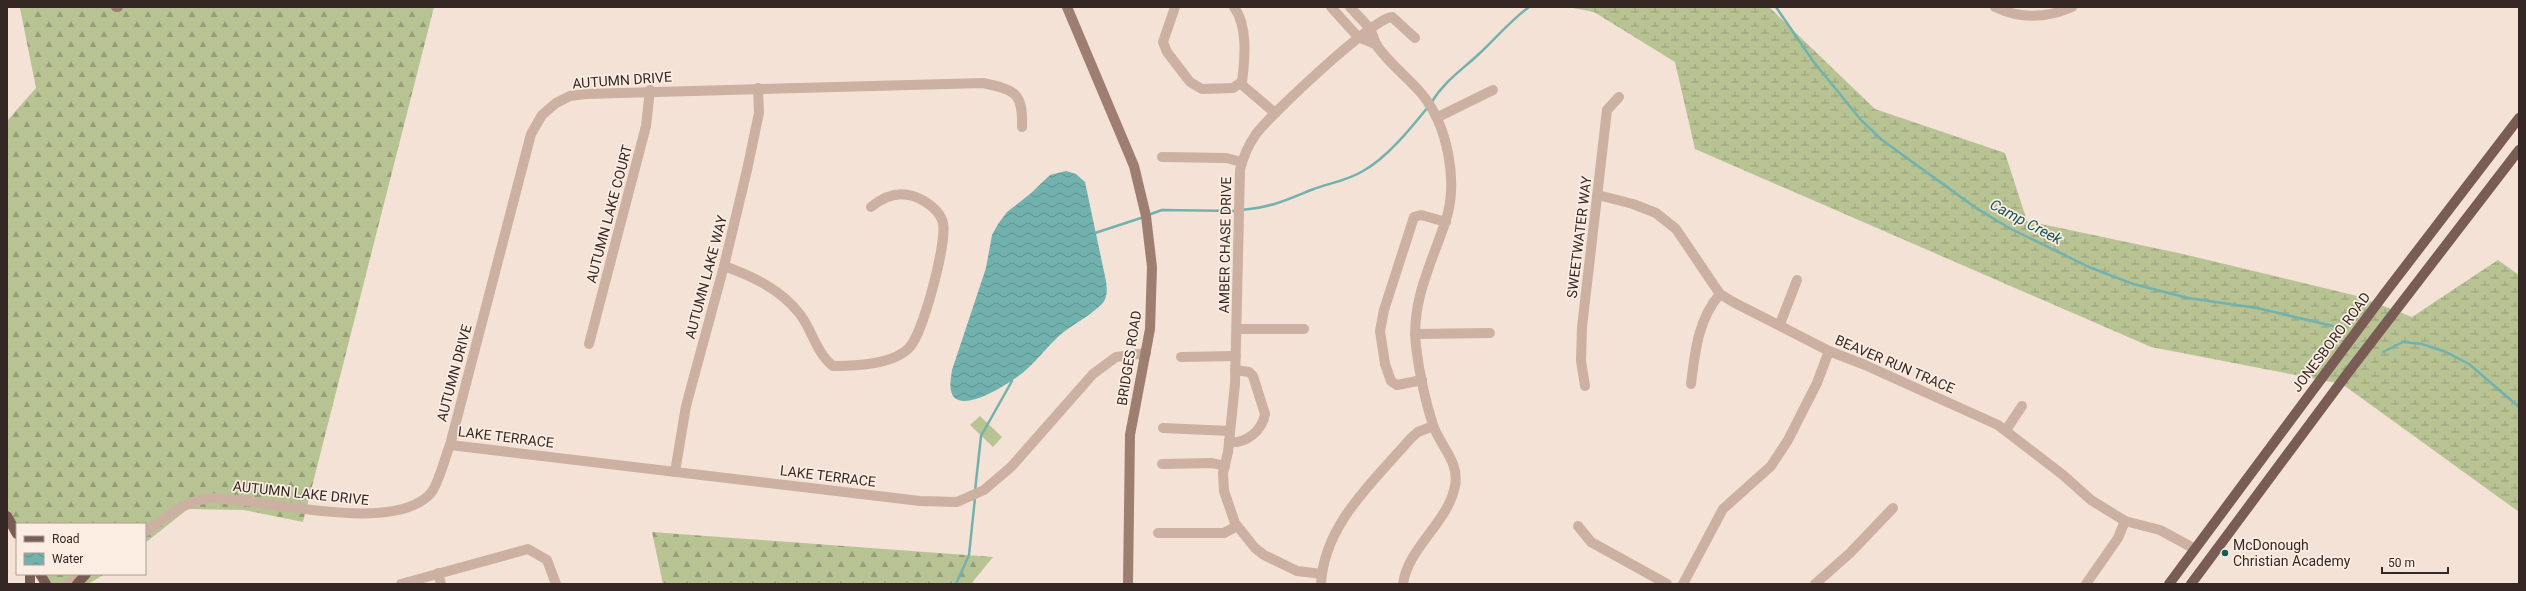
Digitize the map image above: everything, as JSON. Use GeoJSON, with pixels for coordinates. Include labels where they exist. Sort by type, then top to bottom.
{"type":"FeatureCollection","features":[{"type":"Feature","properties":{"kind":"main road","name":"JONESBORO ROAD"},"geometry":{"type":"LineString","coordinates":[[2169,584],[2390,287],[2519,118]]}},
{"type":"Feature","properties":{"kind":"main road"},"geometry":{"type":"LineString","coordinates":[[2191,584],[2350,370],[2519,150]]}},
{"type":"Feature","properties":{"kind":"main road"},"geometry":{"type":"LineString","coordinates":[[7,516],[16,532]]}},
{"type":"Feature","properties":{"kind":"main road"},"geometry":{"type":"LineString","coordinates":[[41,575],[46,584]]}},
{"type":"Feature","properties":{"kind":"main road"},"geometry":{"type":"LineString","coordinates":[[77,584],[84,575]]}},
{"type":"Feature","properties":{"kind":"street","name":"BRIDGES ROAD"},"geometry":{"type":"LineString","coordinates":[[1066,7],[1134,166],[1146,216],[1152,267],[1150,329],[1130,435],[1128,584]]}},
{"type":"Feature","properties":{"kind":"street"},"geometry":{"type":"LineString","coordinates":[[1175,7],[1163,42],[1167,52],[1190,82],[1202,89],[1233,88],[1241,84]]}},
{"type":"Feature","properties":{"kind":"street"},"geometry":{"type":"LineString","coordinates":[[1234,7],[1239,14],[1243,30],[1241,84]]}},
{"type":"Feature","properties":{"kind":"street"},"geometry":{"type":"LineString","coordinates":[[1331,7],[1358,37],[1377,45]]}},
{"type":"Feature","properties":{"kind":"street"},"geometry":{"type":"LineString","coordinates":[[1350,7],[1370,29],[1377,45],[1420,92],[1438,116],[1450,168],[1449,204],[1446,222],[1418,298],[1415,334],[1422,380],[1433,426],[1454,463],[1456,474],[1455,487],[1446,508],[1406,570],[1403,584]]}},
{"type":"Feature","properties":{"kind":"street"},"geometry":{"type":"LineString","coordinates":[[1995,7],[2010,13],[2030,16],[2052,14],[2072,7]]}},
{"type":"Feature","properties":{"kind":"street","name":"AMBER CHASE DRIVE"},"geometry":{"type":"LineString","coordinates":[[1415,38],[1392,17],[1358,37],[1276,113],[1253,138],[1242,162],[1238,189],[1236,356],[1229,442],[1224,466],[1224,491],[1237,526],[1250,544],[1264,555],[1321,579],[1328,546],[1340,523],[1411,438],[1418,432],[1433,426]]}},
{"type":"Feature","properties":{"kind":"street","name":"AUTUMN DRIVE"},"geometry":{"type":"LineString","coordinates":[[450,445],[531,134],[542,116],[556,103],[570,96],[650,90],[983,83],[1008,88],[1018,95],[1022,106],[1022,127]]}},
{"type":"Feature","properties":{"kind":"street"},"geometry":{"type":"LineString","coordinates":[[1241,84],[1276,113]]}},
{"type":"Feature","properties":{"kind":"street","name":"AUTUMN LAKE WAY"},"geometry":{"type":"LineString","coordinates":[[675,472],[686,406],[724,266],[759,113],[758,88]]}},
{"type":"Feature","properties":{"kind":"street","name":"AUTUMN LAKE COURT"},"geometry":{"type":"LineString","coordinates":[[589,344],[646,126],[650,90]]}},
{"type":"Feature","properties":{"kind":"street"},"geometry":{"type":"LineString","coordinates":[[1438,116],[1493,90]]}},
{"type":"Feature","properties":{"kind":"street","name":"SWEETWATER WAY"},"geometry":{"type":"LineString","coordinates":[[1585,386],[1581,361],[1582,327],[1607,110],[1619,97]]}},
{"type":"Feature","properties":{"kind":"street","name":"AMBER CHASE DRIVE"},"geometry":{"type":"LineString","coordinates":[[1162,157],[1226,158],[1242,162]]}},
{"type":"Feature","properties":{"kind":"street"},"geometry":{"type":"LineString","coordinates":[[724,266],[755,277],[799,312],[824,360],[833,366],[873,363],[896,356],[909,348],[921,325],[939,258],[944,234],[943,222],[935,209],[922,199],[905,194],[880,200],[871,207]]}},
{"type":"Feature","properties":{"kind":"street","name":"BEAVER RUN TRACE"},"geometry":{"type":"LineString","coordinates":[[1598,195],[1633,204],[1656,213],[1676,229],[1720,294],[1780,324],[1829,351],[1958,406],[2006,430],[2063,475],[2091,500],[2125,521],[2160,530],[2195,549]]}},
{"type":"Feature","properties":{"kind":"street"},"geometry":{"type":"LineString","coordinates":[[1422,380],[1397,384],[1391,381],[1382,351],[1382,322],[1414,217],[1420,215],[1446,222]]}},
{"type":"Feature","properties":{"kind":"street"},"geometry":{"type":"LineString","coordinates":[[1780,324],[1797,280]]}},
{"type":"Feature","properties":{"kind":"street"},"geometry":{"type":"LineString","coordinates":[[1691,384],[1697,343],[1702,323],[1709,307],[1720,294]]}},
{"type":"Feature","properties":{"kind":"street","name":"AMBER CHASE DRIVE"},"geometry":{"type":"LineString","coordinates":[[1237,329],[1304,329]]}},
{"type":"Feature","properties":{"kind":"street"},"geometry":{"type":"LineString","coordinates":[[1415,334],[1490,333]]}},
{"type":"Feature","properties":{"kind":"street"},"geometry":{"type":"LineString","coordinates":[[1683,584],[1723,509],[1771,466],[1788,440],[1817,383],[1829,351]]}},
{"type":"Feature","properties":{"kind":"street","name":"LAKE TERRACE"},"geometry":{"type":"LineString","coordinates":[[450,445],[920,501],[957,502],[984,490],[1011,467],[1093,374],[1116,357],[1146,353]]}},
{"type":"Feature","properties":{"kind":"street"},"geometry":{"type":"LineString","coordinates":[[1180,357],[1236,356]]}},
{"type":"Feature","properties":{"kind":"street"},"geometry":{"type":"LineString","coordinates":[[1229,442],[1243,442],[1249,438],[1259,426],[1265,414],[1253,376],[1247,371],[1235,370]]}},
{"type":"Feature","properties":{"kind":"street"},"geometry":{"type":"LineString","coordinates":[[2006,430],[2022,406]]}},
{"type":"Feature","properties":{"kind":"street"},"geometry":{"type":"LineString","coordinates":[[1163,428],[1230,431]]}},
{"type":"Feature","properties":{"kind":"street","name":"AUTUMN LAKE DRIVE"},"geometry":{"type":"LineString","coordinates":[[146,531],[183,506],[204,498],[261,502],[366,515],[392,512],[413,505],[431,493],[450,445]]}},
{"type":"Feature","properties":{"kind":"street"},"geometry":{"type":"LineString","coordinates":[[1162,464],[1212,463],[1224,466]]}},
{"type":"Feature","properties":{"kind":"street"},"geometry":{"type":"LineString","coordinates":[[1815,584],[1850,553],[1893,508]]}},
{"type":"Feature","properties":{"kind":"street"},"geometry":{"type":"LineString","coordinates":[[2086,584],[2118,538],[2125,521]]}},
{"type":"Feature","properties":{"kind":"street"},"geometry":{"type":"LineString","coordinates":[[1158,533],[1224,533],[1237,526]]}},
{"type":"Feature","properties":{"kind":"street"},"geometry":{"type":"LineString","coordinates":[[1578,526],[1591,542],[1667,584]]}},
{"type":"Feature","properties":{"kind":"street"},"geometry":{"type":"LineString","coordinates":[[401,584],[528,549],[547,560],[556,584]]}},
{"type":"Feature","properties":{"kind":"street"},"geometry":{"type":"LineString","coordinates":[[438,574],[442,584]]}},
{"type":"Feature","properties":{"kind":"street"},"geometry":{"type":"LineString","coordinates":[[69,584],[83,575]]}},
{"type":"Feature","properties":{"kind":"green space"},"geometry":{"type":"Polygon","coordinates":[[[434,7],[303,522],[244,510],[188,509],[146,542],[146,523],[16,524],[7,519],[7,121],[36,88],[20,8],[434,7]]]}},
{"type":"Feature","properties":{"kind":"green space"},"geometry":{"type":"Polygon","coordinates":[[[1568,7],[1769,7],[1875,109],[2005,153],[2027,221],[2183,254],[2357,296],[2412,317],[2498,260],[2519,275],[2519,512],[2342,384],[2151,347],[1695,149],[1675,62],[1594,12],[1568,7]]]}},
{"type":"Feature","properties":{"kind":"green space"},"geometry":{"type":"Polygon","coordinates":[[[980,416],[1002,437],[993,447],[970,425],[980,416]]]}},
{"type":"Feature","properties":{"kind":"green space"},"geometry":{"type":"Polygon","coordinates":[[[652,532],[993,557],[971,584],[663,584],[652,532]]]}},
{"type":"Feature","properties":{"kind":"green space"},"geometry":{"type":"Polygon","coordinates":[[[38,575],[103,575],[88,584],[43,584],[38,575]]]}},
{"type":"Feature","properties":{"kind":"water"},"geometry":{"type":"Polygon","coordinates":[[[1066,171],[1076,174],[1085,182],[1106,281],[1107,290],[1105,299],[1102,304],[1087,316],[1060,335],[1026,370],[1011,381],[977,399],[966,401],[958,400],[951,391],[950,382],[952,370],[986,268],[992,235],[1007,212],[1030,194],[1050,175],[1066,171]]]}},
{"type":"Feature","properties":{"kind":"waterway"},"geometry":{"type":"LineString","coordinates":[[1431,103],[1447,82],[1529,7]]}},
{"type":"Feature","properties":{"kind":"waterway","name":"Camp Creek"},"geometry":{"type":"LineString","coordinates":[[1776,7],[1813,61],[1861,120],[1882,140],[1976,208],[2011,229],[2089,267],[2133,284],[2188,298],[2257,308],[2341,328]]}},
{"type":"Feature","properties":{"kind":"waterway"},"geometry":{"type":"LineString","coordinates":[[1241,210],[1278,203],[1357,174],[1390,151],[1428,107]]}},
{"type":"Feature","properties":{"kind":"waterway"},"geometry":{"type":"LineString","coordinates":[[1148,215],[1162,210],[1236,211]]}},
{"type":"Feature","properties":{"kind":"waterway"},"geometry":{"type":"LineString","coordinates":[[1095,233],[1144,217]]}},
{"type":"Feature","properties":{"kind":"waterway","name":"Camp Creek"},"geometry":{"type":"LineString","coordinates":[[2383,352],[2403,342],[2422,344],[2446,352],[2469,364],[2519,407]]}},
{"type":"Feature","properties":{"kind":"waterway"},"geometry":{"type":"LineString","coordinates":[[975,491],[981,436],[1012,381]]}},
{"type":"Feature","properties":{"kind":"waterway"},"geometry":{"type":"LineString","coordinates":[[956,584],[969,555],[975,498]]}},
{"type":"Feature","properties":{"kind":"place","name":"McDonough Christian Academy"},"geometry":{"type":"Point","coordinates":[2225,553]}}]}
